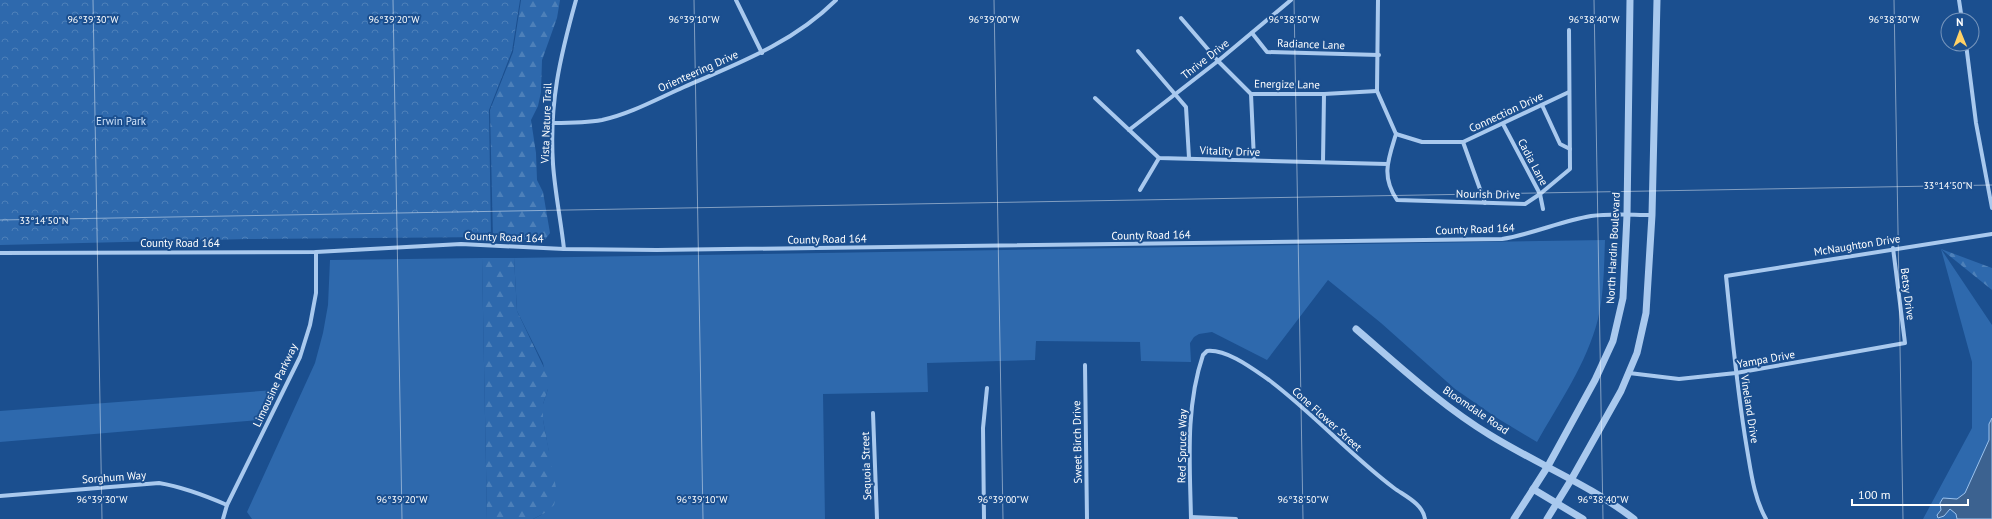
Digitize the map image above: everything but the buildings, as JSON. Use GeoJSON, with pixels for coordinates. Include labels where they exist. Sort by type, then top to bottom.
{"type":"FeatureCollection","features":[{"type":"Feature","properties":{"kind":"street","name":"Vista Nature Trail"},"geometry":{"type":"LineString","coordinates":[[564,249],[553,165],[553,123],[557,74],[576,0]]}},
{"type":"Feature","properties":{"kind":"street"},"geometry":{"type":"LineString","coordinates":[[736,0],[762,53]]}},
{"type":"Feature","properties":{"kind":"street","name":"Orienteering Drive"},"geometry":{"type":"LineString","coordinates":[[553,123],[601,120],[620,115],[762,53],[804,27],[836,0]]}},
{"type":"Feature","properties":{"kind":"street","name":"Thrive Drive"},"geometry":{"type":"LineString","coordinates":[[1129,130],[1218,61],[1291,0]]}},
{"type":"Feature","properties":{"kind":"street"},"geometry":{"type":"LineString","coordinates":[[1378,0],[1377,91],[1396,134]]}},
{"type":"Feature","properties":{"kind":"street","name":"North Hardin Boulevard"},"geometry":{"type":"LineString","coordinates":[[1514,519],[1548,466],[1595,380],[1613,340],[1623,298],[1627,215],[1630,0]]}},
{"type":"Feature","properties":{"kind":"street"},"geometry":{"type":"LineString","coordinates":[[1546,519],[1571,480],[1621,391],[1637,353],[1646,313],[1652,215],[1657,0]]}},
{"type":"Feature","properties":{"kind":"street"},"geometry":{"type":"LineString","coordinates":[[1959,0],[1961,12]]}},
{"type":"Feature","properties":{"kind":"street","name":"Energize Lane"},"geometry":{"type":"LineString","coordinates":[[1181,18],[1218,61],[1251,94],[1324,94],[1377,91]]}},
{"type":"Feature","properties":{"kind":"street","name":"Nourish Drive"},"geometry":{"type":"LineString","coordinates":[[1396,134],[1387,164],[1389,188],[1397,200],[1485,204],[1524,204],[1540,194],[1570,169],[1569,30]]}},
{"type":"Feature","properties":{"kind":"street","name":"Radiance Lane"},"geometry":{"type":"LineString","coordinates":[[1252,32],[1267,52],[1378,55]]}},
{"type":"Feature","properties":{"kind":"street"},"geometry":{"type":"LineString","coordinates":[[1138,51],[1176,93],[1186,107],[1189,158]]}},
{"type":"Feature","properties":{"kind":"street"},"geometry":{"type":"LineString","coordinates":[[1967,52],[1976,123],[1987,172],[1992,208]]}},
{"type":"Feature","properties":{"kind":"street","name":"Connection Drive"},"geometry":{"type":"LineString","coordinates":[[1396,134],[1422,142],[1463,142],[1569,92]]}},
{"type":"Feature","properties":{"kind":"street"},"geometry":{"type":"LineString","coordinates":[[1251,94],[1254,160]]}},
{"type":"Feature","properties":{"kind":"street"},"geometry":{"type":"LineString","coordinates":[[1323,162],[1324,94]]}},
{"type":"Feature","properties":{"kind":"street"},"geometry":{"type":"LineString","coordinates":[[1095,98],[1159,158],[1140,190]]}},
{"type":"Feature","properties":{"kind":"street"},"geometry":{"type":"LineString","coordinates":[[1542,105],[1560,144],[1570,149]]}},
{"type":"Feature","properties":{"kind":"street","name":"Cadia Lane"},"geometry":{"type":"LineString","coordinates":[[1503,124],[1540,194],[1543,209]]}},
{"type":"Feature","properties":{"kind":"street"},"geometry":{"type":"LineString","coordinates":[[1463,142],[1485,204]]}},
{"type":"Feature","properties":{"kind":"street","name":"Vitality Drive"},"geometry":{"type":"LineString","coordinates":[[1159,158],[1387,164]]}},
{"type":"Feature","properties":{"kind":"street"},"geometry":{"type":"LineString","coordinates":[[1987,172],[1992,171]]}},
{"type":"Feature","properties":{"kind":"street","name":"County Road 164"},"geometry":{"type":"LineString","coordinates":[[0,253],[316,252],[461,244],[564,249],[657,250],[1502,238],[1524,236],[1569,221],[1591,216],[1652,215]]}},
{"type":"Feature","properties":{"kind":"street","name":"McNaughton Drive"},"geometry":{"type":"LineString","coordinates":[[1726,276],[1893,248],[1992,234]]}},
{"type":"Feature","properties":{"kind":"street","name":"Betsy Drive"},"geometry":{"type":"LineString","coordinates":[[1893,248],[1904,343]]}},
{"type":"Feature","properties":{"kind":"street","name":"Limousine Parkway"},"geometry":{"type":"LineString","coordinates":[[223,519],[227,505],[300,357],[310,325],[316,293],[316,252]]}},
{"type":"Feature","properties":{"kind":"street","name":"Vineland Drive"},"geometry":{"type":"LineString","coordinates":[[1726,276],[1736,373],[1752,477],[1760,509],[1766,519]]}},
{"type":"Feature","properties":{"kind":"street","name":"Bloomdale Road"},"geometry":{"type":"LineString","coordinates":[[1356,329],[1430,392],[1489,435],[1548,466],[1634,519]]}},
{"type":"Feature","properties":{"kind":"street","name":"Yampa Drive"},"geometry":{"type":"LineString","coordinates":[[1629,373],[1679,379],[1736,373],[1904,343]]}},
{"type":"Feature","properties":{"kind":"street","name":"Cone Flower Street"},"geometry":{"type":"LineString","coordinates":[[1207,351],[1214,351],[1226,355],[1268,380],[1300,405],[1378,476],[1422,509],[1425,518]]}},
{"type":"Feature","properties":{"kind":"street","name":"Red Spruce Way"},"geometry":{"type":"LineString","coordinates":[[1191,518],[1190,423],[1193,397],[1201,360],[1207,351]]}},
{"type":"Feature","properties":{"kind":"street","name":"Sweet Birch Drive"},"geometry":{"type":"LineString","coordinates":[[1086,365],[1087,519]]}},
{"type":"Feature","properties":{"kind":"street"},"geometry":{"type":"LineString","coordinates":[[984,519],[983,428],[987,388]]}},
{"type":"Feature","properties":{"kind":"street","name":"Sequoia Street"},"geometry":{"type":"LineString","coordinates":[[873,413],[877,519]]}},
{"type":"Feature","properties":{"kind":"street","name":"Sorghum Way"},"geometry":{"type":"LineString","coordinates":[[0,496],[159,483],[178,486],[227,505]]}},
{"type":"Feature","properties":{"kind":"street"},"geometry":{"type":"LineString","coordinates":[[1533,489],[1583,519]]}},
{"type":"Feature","properties":{"kind":"street"},"geometry":{"type":"LineString","coordinates":[[1191,518],[1236,519]]}},
{"type":"Feature","properties":{"kind":"green space","name":"Erwin Park"},"geometry":{"type":"Polygon","coordinates":[[[0,0],[520,0],[512,51],[489,110],[491,237],[248,239],[0,245],[0,0]]]}},
{"type":"Feature","properties":{"kind":"green space"},"geometry":{"type":"Polygon","coordinates":[[[521,0],[560,0],[557,18],[542,60],[541,92],[538,106],[531,120],[536,153],[537,180],[543,192],[550,233],[544,241],[493,238],[490,110],[513,52],[521,0]]]}},
{"type":"Feature","properties":{"kind":"green space"},"geometry":{"type":"Polygon","coordinates":[[[1605,240],[1601,299],[1598,319],[1593,335],[1580,367],[1537,442],[1497,418],[1455,389],[1381,323],[1328,280],[1267,360],[1212,332],[1199,334],[1194,337],[1190,343],[1191,362],[1141,361],[1140,342],[1036,341],[1035,360],[927,363],[928,392],[823,394],[825,519],[533,519],[545,513],[549,453],[543,420],[543,404],[548,389],[543,363],[517,311],[514,258],[1605,240]]]}},
{"type":"Feature","properties":{"kind":"green space"},"geometry":{"type":"Polygon","coordinates":[[[1941,249],[1992,325],[1992,418],[1989,424],[1989,440],[1965,493],[1957,499],[1951,498],[1937,515],[1944,516],[1950,509],[1956,514],[1957,519],[1923,519],[1972,428],[1972,362],[1941,249]]]}},
{"type":"Feature","properties":{"kind":"green space"},"geometry":{"type":"Polygon","coordinates":[[[1941,249],[1992,268],[1992,290],[1941,249]]]}},
{"type":"Feature","properties":{"kind":"green space"},"geometry":{"type":"Polygon","coordinates":[[[482,258],[487,519],[252,519],[247,512],[315,363],[323,333],[328,305],[330,260],[482,258]]]}},
{"type":"Feature","properties":{"kind":"green space"},"geometry":{"type":"Polygon","coordinates":[[[482,258],[514,258],[517,311],[548,376],[548,389],[543,404],[543,420],[557,493],[554,505],[545,513],[533,519],[487,519],[482,258]]]}},
{"type":"Feature","properties":{"kind":"green space"},"geometry":{"type":"Polygon","coordinates":[[[274,390],[259,420],[0,442],[0,411],[274,390]]]}},
{"type":"Feature","properties":{"kind":"shaded area"},"geometry":{"type":"Polygon","coordinates":[[[1992,418],[1992,519],[1957,519],[1956,514],[1950,509],[1944,516],[1938,518],[1937,515],[1941,510],[1940,503],[1943,498],[1957,499],[1965,493],[1989,440],[1989,424],[1992,418]]]}}]}
